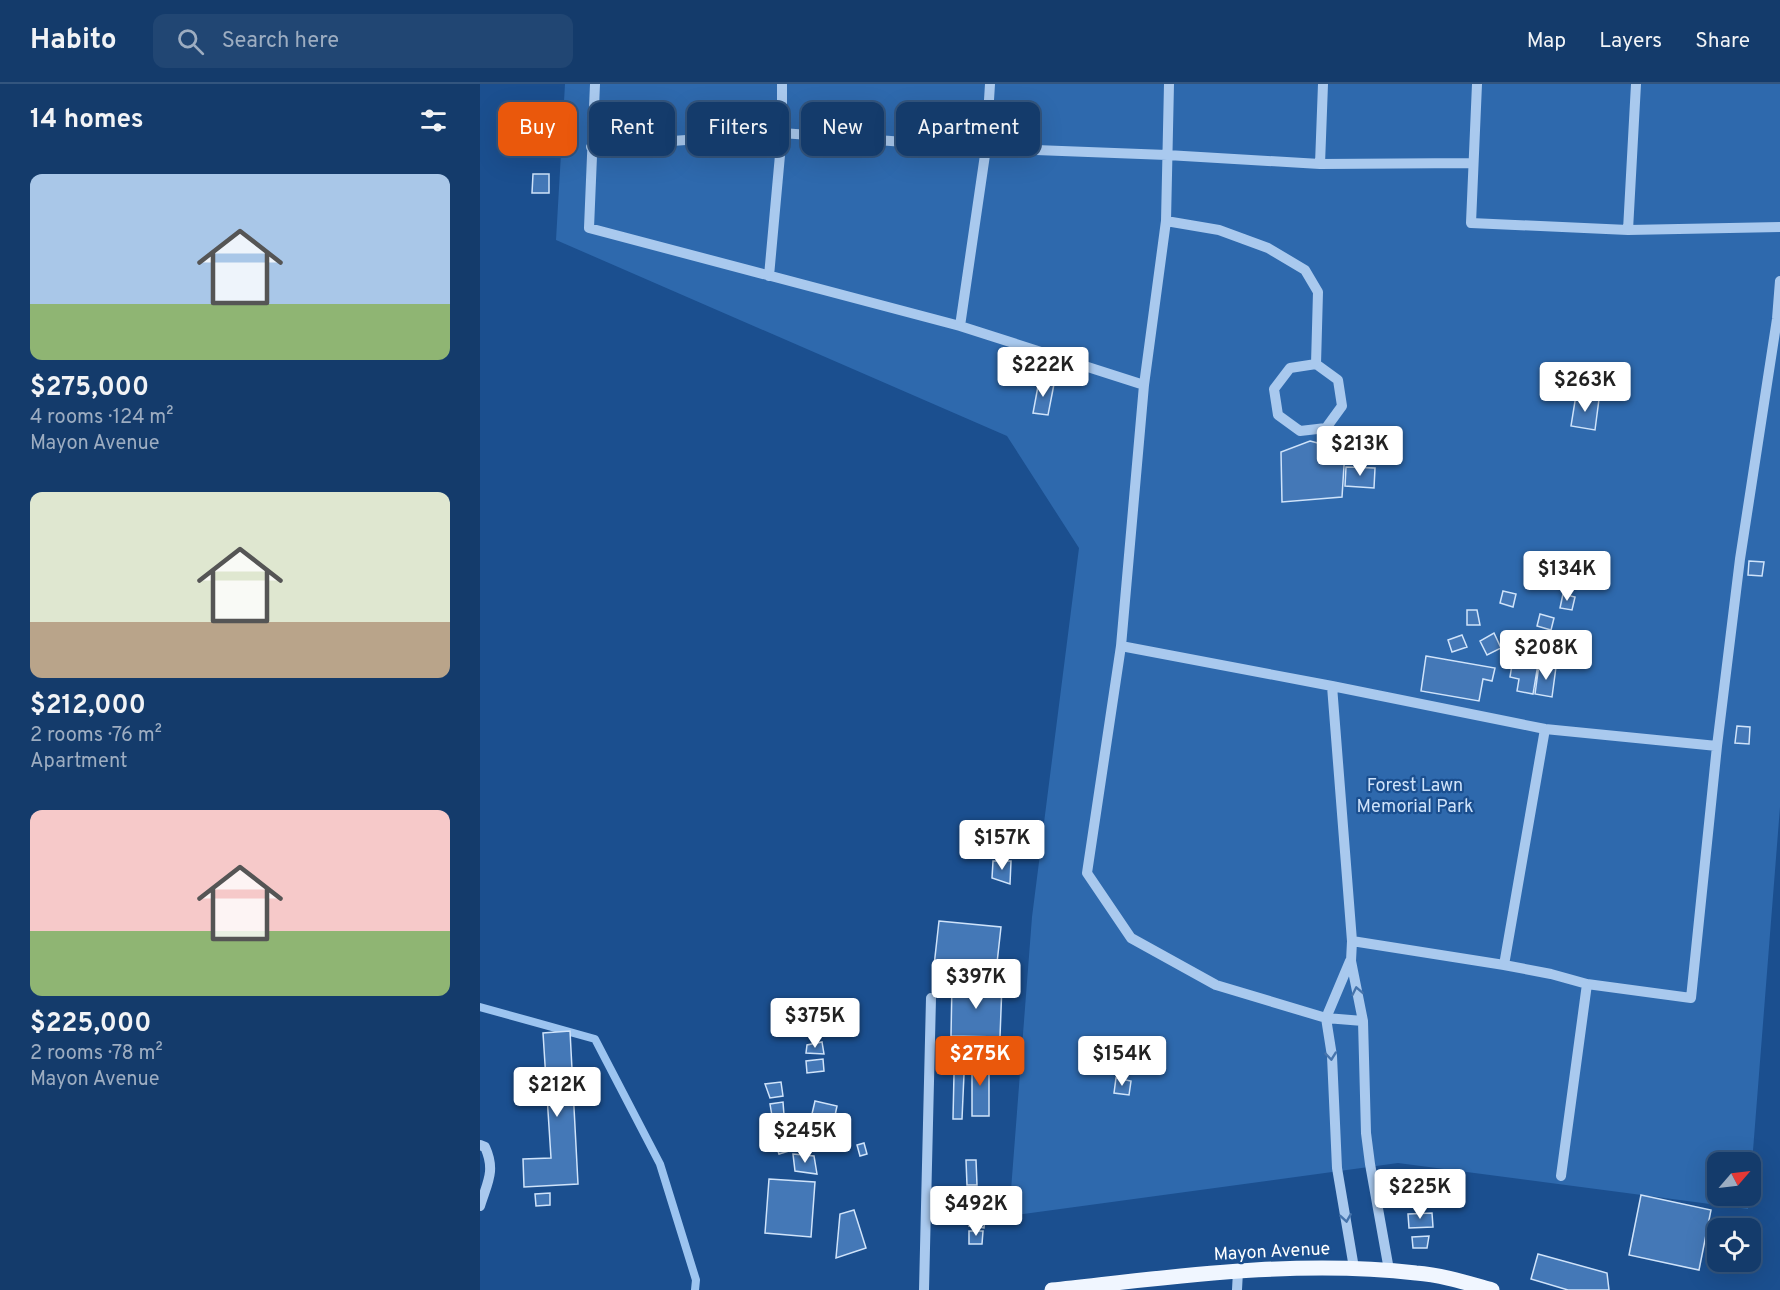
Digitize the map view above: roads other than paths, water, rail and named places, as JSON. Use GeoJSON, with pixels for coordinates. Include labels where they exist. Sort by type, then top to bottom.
{"type":"FeatureCollection","features":[{"type":"Feature","properties":{"kind":"main road","name":"Mayon Avenue"},"geometry":{"type":"LineString","coordinates":[[1052,1290],[1238,1271],[1324,1267],[1389,1270],[1443,1277],[1492,1290]]}},
{"type":"Feature","properties":{"kind":"street"},"geometry":{"type":"LineString","coordinates":[[594,102],[595,84]]}},
{"type":"Feature","properties":{"kind":"street"},"geometry":{"type":"LineString","coordinates":[[782,84],[782,102]]}},
{"type":"Feature","properties":{"kind":"street"},"geometry":{"type":"LineString","coordinates":[[989,102],[990,84]]}},
{"type":"Feature","properties":{"kind":"street"},"geometry":{"type":"LineString","coordinates":[[1169,84],[1166,221],[1144,385],[1121,646],[1087,873],[1131,938],[1216,985],[1326,1018],[1363,1021]]}},
{"type":"Feature","properties":{"kind":"street"},"geometry":{"type":"LineString","coordinates":[[1320,164],[1323,84]]}},
{"type":"Feature","properties":{"kind":"street"},"geometry":{"type":"LineString","coordinates":[[1477,84],[1471,223],[1628,230],[1780,227]]}},
{"type":"Feature","properties":{"kind":"street"},"geometry":{"type":"LineString","coordinates":[[1628,230],[1636,84]]}},
{"type":"Feature","properties":{"kind":"street"},"geometry":{"type":"LineString","coordinates":[[789,134],[896,141]]}},
{"type":"Feature","properties":{"kind":"street"},"geometry":{"type":"LineString","coordinates":[[1040,150],[1320,164],[1473,163]]}},
{"type":"Feature","properties":{"kind":"street"},"geometry":{"type":"LineString","coordinates":[[591,156],[589,228],[960,326],[1144,385]]}},
{"type":"Feature","properties":{"kind":"street"},"geometry":{"type":"LineString","coordinates":[[769,276],[780,156]]}},
{"type":"Feature","properties":{"kind":"street"},"geometry":{"type":"LineString","coordinates":[[960,326],[985,156]]}},
{"type":"Feature","properties":{"kind":"street"},"geometry":{"type":"LineString","coordinates":[[1166,221],[1219,230],[1269,249],[1305,270],[1318,292],[1316,364]]}},
{"type":"Feature","properties":{"kind":"street"},"geometry":{"type":"LineString","coordinates":[[1352,941],[1504,965],[1587,984],[1691,998],[1717,746],[1740,560],[1777,319],[1780,281]]}},
{"type":"Feature","properties":{"kind":"street"},"geometry":{"type":"LineString","coordinates":[[1316,364],[1338,380],[1342,406],[1326,428],[1300,431],[1278,416],[1274,389],[1290,368],[1316,364]]}},
{"type":"Feature","properties":{"kind":"street"},"geometry":{"type":"LineString","coordinates":[[1121,646],[1545,729],[1717,746]]}},
{"type":"Feature","properties":{"kind":"street"},"geometry":{"type":"LineString","coordinates":[[1332,686],[1352,941],[1351,961],[1363,1021],[1366,1133],[1389,1270]]}},
{"type":"Feature","properties":{"kind":"street"},"geometry":{"type":"LineString","coordinates":[[1504,965],[1545,729]]}},
{"type":"Feature","properties":{"kind":"street"},"geometry":{"type":"LineString","coordinates":[[1351,961],[1326,1018],[1332,1056],[1337,1168],[1354,1268]]}},
{"type":"Feature","properties":{"kind":"street"},"geometry":{"type":"LineString","coordinates":[[1561,1176],[1587,984]]}},
{"type":"Feature","properties":{"kind":"street"},"geometry":{"type":"LineString","coordinates":[[924,1290],[932,998]]}},
{"type":"Feature","properties":{"kind":"street"},"geometry":{"type":"LineString","coordinates":[[480,1144],[485,1147],[491,1160],[490,1175],[480,1206]]}},
{"type":"Feature","properties":{"kind":"street"},"geometry":{"type":"LineString","coordinates":[[1237,1290],[1238,1271]]}},
{"type":"Feature","properties":{"kind":"waterway"},"geometry":{"type":"LineString","coordinates":[[480,1007],[595,1039],[660,1164],[696,1280],[695,1290]]}},
{"type":"Feature","properties":{"kind":"park label","name":"Forest Lawn Memorial Park"},"geometry":{"type":"Point","coordinates":[1415,795]}}]}
